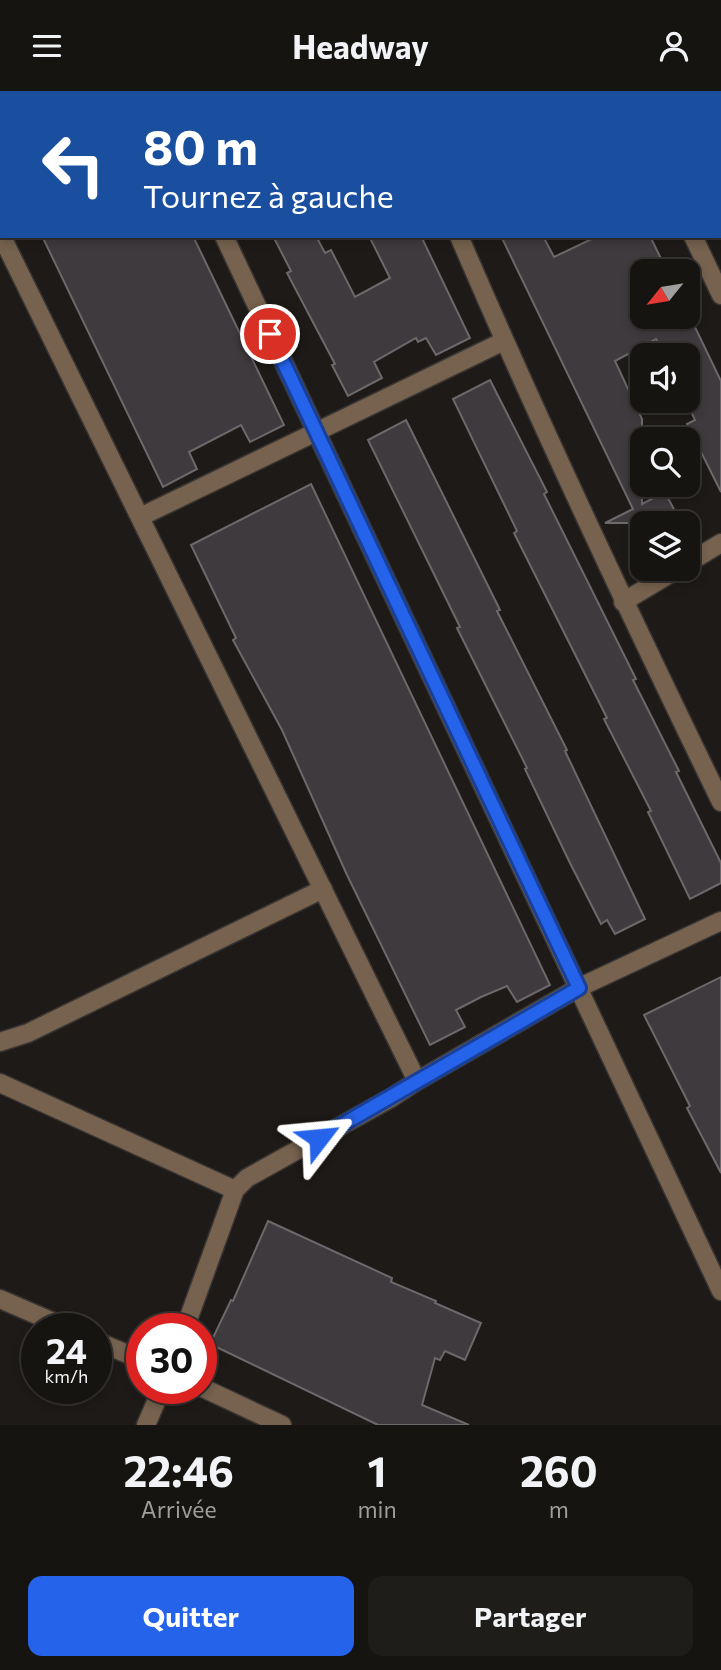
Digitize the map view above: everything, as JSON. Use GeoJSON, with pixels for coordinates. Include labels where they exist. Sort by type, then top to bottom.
{"type":"FeatureCollection","features":[{"type":"Feature","properties":{"kind":"street"},"geometry":{"type":"LineString","coordinates":[[2,238],[416,1081]]}},
{"type":"Feature","properties":{"kind":"street"},"geometry":{"type":"LineString","coordinates":[[225,238],[721,1291]]}},
{"type":"Feature","properties":{"kind":"street"},"geometry":{"type":"LineString","coordinates":[[459,238],[623,601],[721,802]]}},
{"type":"Feature","properties":{"kind":"street"},"geometry":{"type":"LineString","coordinates":[[695,238],[721,295]]}},
{"type":"Feature","properties":{"kind":"street"},"geometry":{"type":"LineString","coordinates":[[140,517],[504,341]]}},
{"type":"Feature","properties":{"kind":"street"},"geometry":{"type":"LineString","coordinates":[[700,556],[721,543]]}},
{"type":"Feature","properties":{"kind":"street"},"geometry":{"type":"LineString","coordinates":[[623,601],[657,581]]}},
{"type":"Feature","properties":{"kind":"street"},"geometry":{"type":"LineString","coordinates":[[0,1042],[28,1033],[323,889]]}},
{"type":"Feature","properties":{"kind":"street"},"geometry":{"type":"LineString","coordinates":[[190,1313],[235,1190],[247,1178],[579,988],[721,921]]}},
{"type":"Feature","properties":{"kind":"street"},"geometry":{"type":"LineString","coordinates":[[0,1083],[235,1190]]}},
{"type":"Feature","properties":{"kind":"street"},"geometry":{"type":"LineString","coordinates":[[0,1299],[32,1313]]}},
{"type":"Feature","properties":{"kind":"street"},"geometry":{"type":"LineString","coordinates":[[217,1395],[282,1425]]}},
{"type":"Feature","properties":{"kind":"street"},"geometry":{"type":"LineString","coordinates":[[146,1425],[155,1404]]}},
{"type":"Feature","properties":{"kind":"building"},"geometry":{"type":"Polygon","coordinates":[[[43,238],[194,238],[284,425],[250,442],[241,425],[189,452],[197,469],[163,487],[43,238]]]}},
{"type":"Feature","properties":{"kind":"building"},"geometry":{"type":"Polygon","coordinates":[[[274,238],[317,238],[325,253],[331,250],[355,297],[390,278],[370,238],[422,238],[470,338],[436,355],[426,338],[418,342],[416,338],[374,362],[382,378],[348,396],[332,365],[335,364],[287,273],[291,271],[274,238]]]}},
{"type":"Feature","properties":{"kind":"building"},"geometry":{"type":"Polygon","coordinates":[[[502,238],[544,238],[554,257],[594,238],[651,238],[661,259],[630,259],[630,329],[696,329],[721,381],[721,492],[700,450],[700,427],[688,427],[687,424],[695,420],[692,413],[700,413],[700,343],[658,343],[656,339],[649,343],[630,343],[630,353],[615,361],[630,393],[630,413],[639,413],[642,419],[642,427],[630,427],[630,497],[642,497],[642,504],[655,497],[668,497],[675,511],[630,511],[630,523],[605,523],[633,509],[502,238]]]}},
{"type":"Feature","properties":{"kind":"building"},"geometry":{"type":"Polygon","coordinates":[[[490,380],[547,492],[544,494],[636,679],[633,680],[721,863],[721,883],[690,899],[648,812],[651,811],[604,719],[607,718],[514,533],[517,531],[453,399],[490,380]]]}},
{"type":"Feature","properties":{"kind":"building"},"geometry":{"type":"Polygon","coordinates":[[[406,420],[500,610],[497,611],[567,750],[565,751],[645,919],[615,934],[607,920],[601,924],[569,861],[525,769],[527,768],[457,628],[460,627],[368,440],[406,420]]]}},
{"type":"Feature","properties":{"kind":"building"},"geometry":{"type":"Polygon","coordinates":[[[311,484],[550,985],[517,1002],[507,986],[481,997],[456,1010],[465,1027],[430,1045],[347,875],[282,730],[233,640],[236,638],[191,545],[311,484]]]}},
{"type":"Feature","properties":{"kind":"building"},"geometry":{"type":"Polygon","coordinates":[[[721,977],[721,1173],[644,1015],[721,977]]]}},
{"type":"Feature","properties":{"kind":"building"},"geometry":{"type":"Polygon","coordinates":[[[268,1221],[392,1278],[391,1282],[481,1323],[465,1360],[445,1351],[440,1360],[435,1358],[422,1405],[469,1425],[378,1425],[217,1347],[217,1329],[231,1300],[233,1301],[268,1221]]]}},
{"type":"Feature","properties":{"kind":"route"},"geometry":{"type":"LineString","coordinates":[[270,334],[579,988],[319,1138]]}}]}
